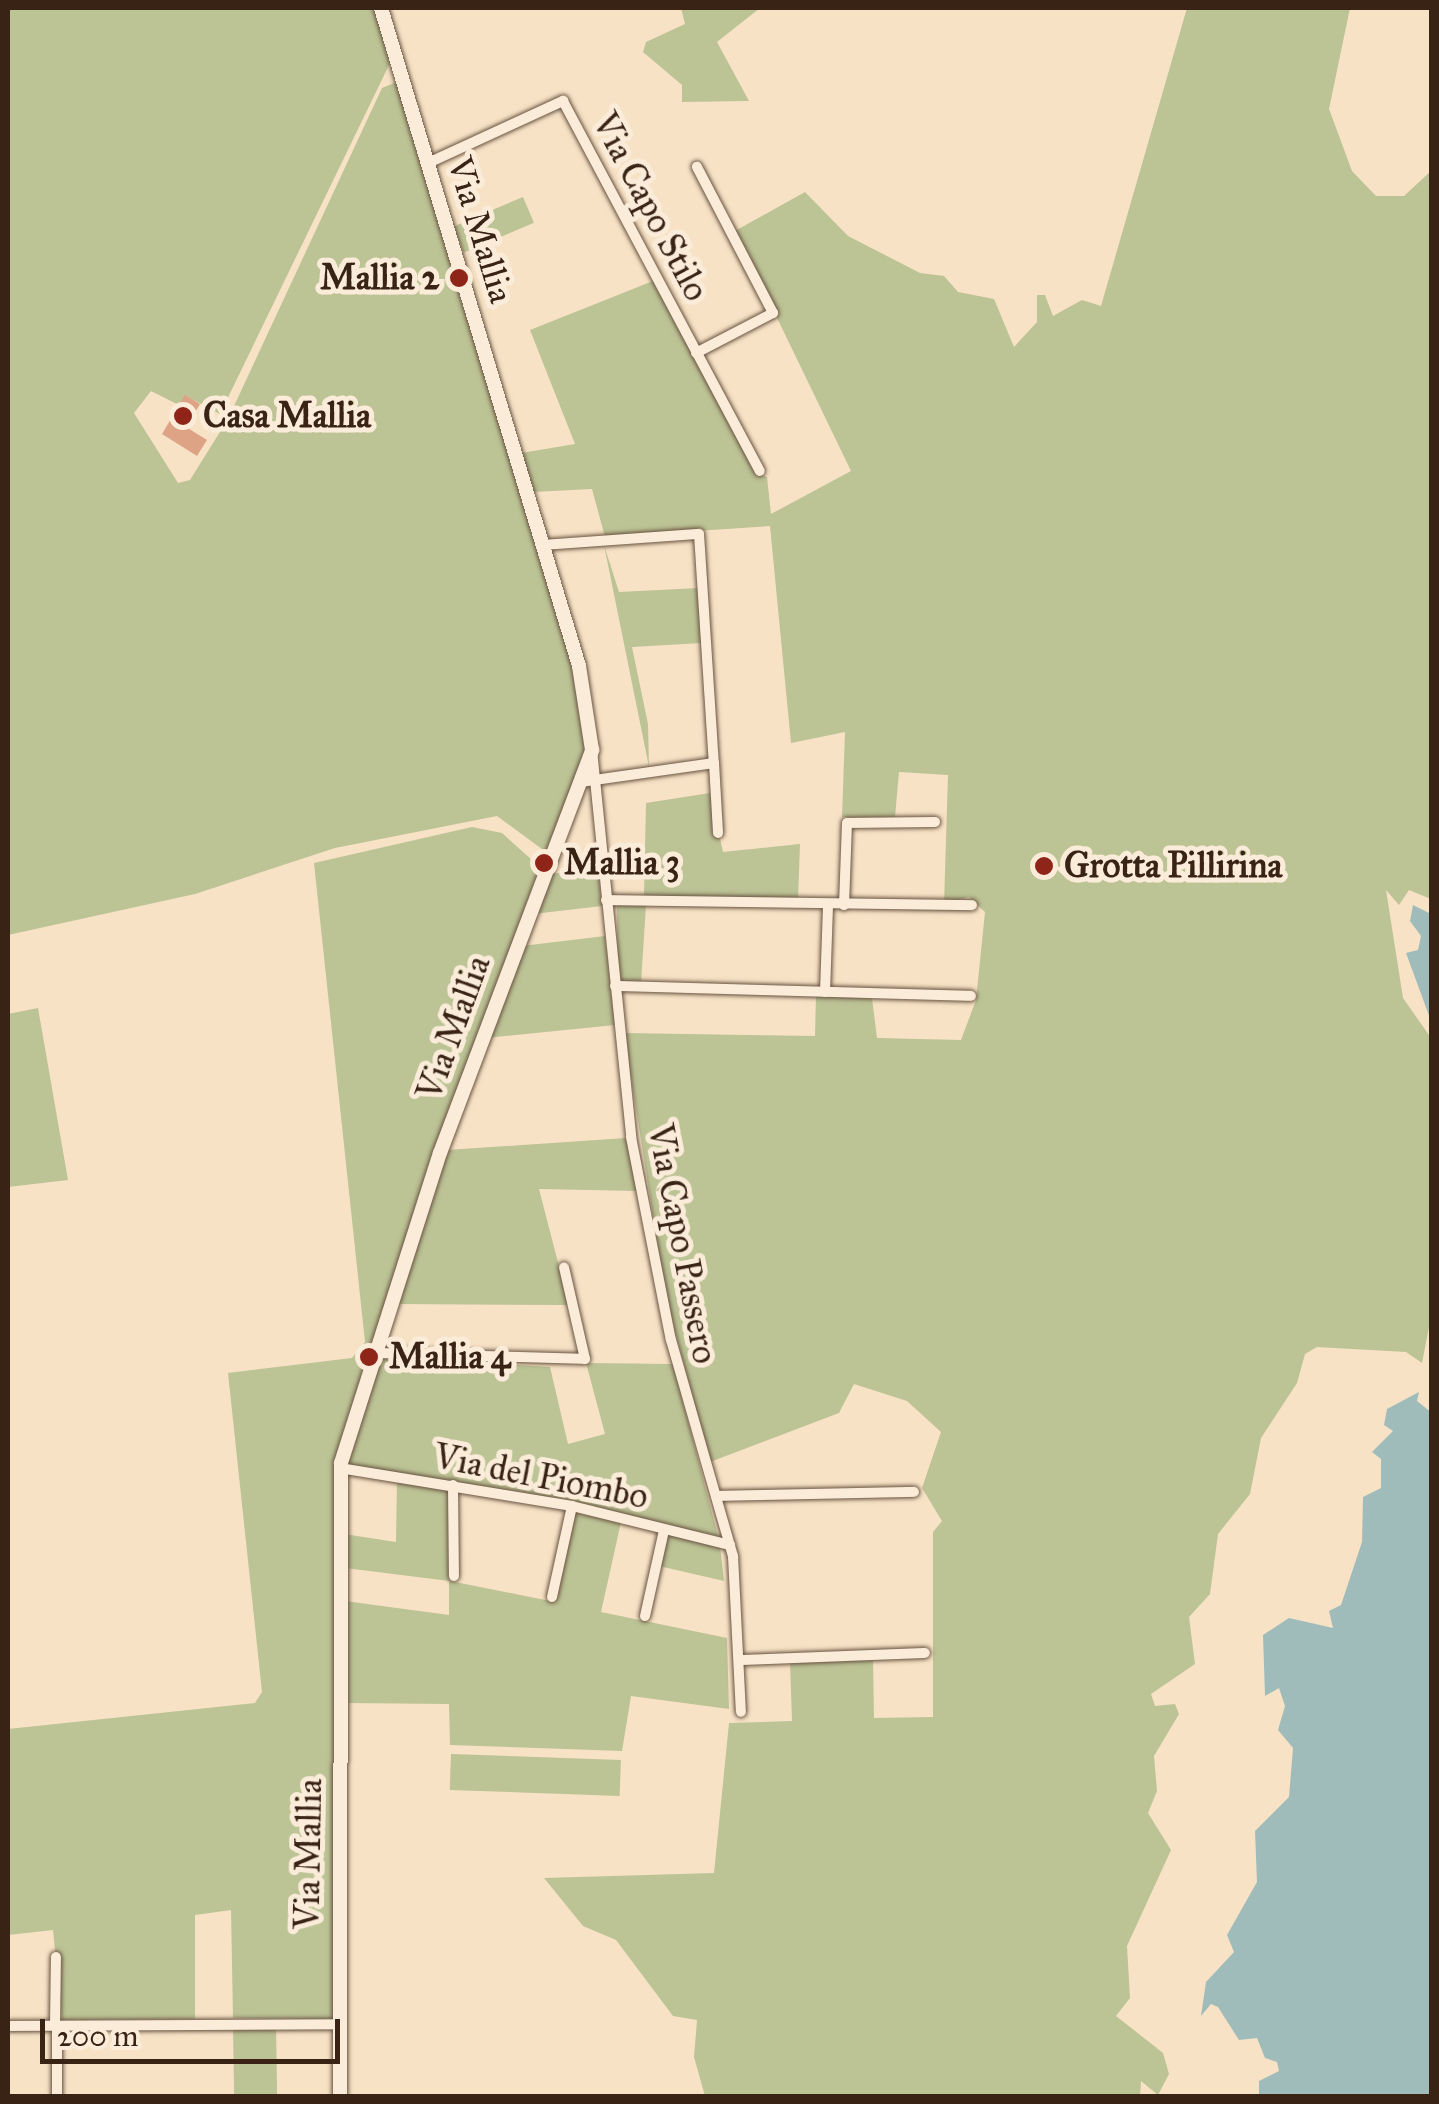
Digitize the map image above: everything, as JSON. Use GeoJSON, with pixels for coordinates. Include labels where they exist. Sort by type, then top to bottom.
{"type":"FeatureCollection","features":[{"type":"Feature","properties":{"kind":"street","name":"Via Mallia"},"geometry":{"type":"LineString","coordinates":[[340,2096],[340,1468],[373,1352],[592,750],[579,666],[381,8]]}},
{"type":"Feature","properties":{"kind":"street","name":"Via Capo Stilo"},"geometry":{"type":"LineString","coordinates":[[428,162],[563,101],[760,472]]}},
{"type":"Feature","properties":{"kind":"street"},"geometry":{"type":"LineString","coordinates":[[696,353],[772,313],[697,167]]}},
{"type":"Feature","properties":{"kind":"street"},"geometry":{"type":"LineString","coordinates":[[544,545],[699,534],[718,832]]}},
{"type":"Feature","properties":{"kind":"street","name":"Via Capo Passero"},"geometry":{"type":"LineString","coordinates":[[592,750],[631,1137],[671,1340],[730,1545],[742,1712]]}},
{"type":"Feature","properties":{"kind":"street"},"geometry":{"type":"LineString","coordinates":[[580,782],[714,762]]}},
{"type":"Feature","properties":{"kind":"street"},"geometry":{"type":"LineString","coordinates":[[844,905],[847,822],[936,822]]}},
{"type":"Feature","properties":{"kind":"street"},"geometry":{"type":"LineString","coordinates":[[606,900],[972,905]]}},
{"type":"Feature","properties":{"kind":"street"},"geometry":{"type":"LineString","coordinates":[[824,992],[828,905]]}},
{"type":"Feature","properties":{"kind":"street"},"geometry":{"type":"LineString","coordinates":[[615,986],[970,996]]}},
{"type":"Feature","properties":{"kind":"street"},"geometry":{"type":"LineString","coordinates":[[373,1352],[587,1356],[564,1268]]}},
{"type":"Feature","properties":{"kind":"street","name":"Via del Piombo"},"geometry":{"type":"LineString","coordinates":[[340,1468],[572,1506],[730,1545]]}},
{"type":"Feature","properties":{"kind":"street"},"geometry":{"type":"LineString","coordinates":[[453,1485],[454,1576]]}},
{"type":"Feature","properties":{"kind":"street"},"geometry":{"type":"LineString","coordinates":[[718,1496],[914,1492]]}},
{"type":"Feature","properties":{"kind":"street"},"geometry":{"type":"LineString","coordinates":[[552,1597],[572,1506]]}},
{"type":"Feature","properties":{"kind":"street"},"geometry":{"type":"LineString","coordinates":[[645,1616],[664,1530]]}},
{"type":"Feature","properties":{"kind":"street"},"geometry":{"type":"LineString","coordinates":[[741,1660],[925,1653]]}},
{"type":"Feature","properties":{"kind":"street"},"geometry":{"type":"LineString","coordinates":[[56,1958],[57,2096]]}},
{"type":"Feature","properties":{"kind":"street"},"geometry":{"type":"LineString","coordinates":[[8,2026],[338,2024]]}},
{"type":"Feature","properties":{"kind":"green space"},"geometry":{"type":"Polygon","coordinates":[[[8,8],[376,8],[391,61],[220,414],[186,396],[179,405],[151,391],[134,413],[178,483],[190,480],[228,419],[382,88],[399,81],[578,684],[586,751],[546,852],[497,816],[335,848],[195,894],[8,935],[8,8]]]}},
{"type":"Feature","properties":{"kind":"green space"},"geometry":{"type":"Polygon","coordinates":[[[681,8],[760,8],[717,42],[749,101],[682,102],[682,85],[643,52],[646,42],[685,24],[681,8]]]}},
{"type":"Feature","properties":{"kind":"green space"},"geometry":{"type":"Polygon","coordinates":[[[1187,8],[1350,8],[1329,109],[1352,171],[1376,196],[1404,196],[1431,171],[1431,899],[1409,890],[1399,905],[1386,890],[1403,998],[1431,1038],[1431,1317],[1422,1363],[1406,1352],[1317,1347],[1305,1354],[1297,1383],[1261,1438],[1250,1494],[1218,1534],[1210,1594],[1189,1617],[1195,1664],[1151,1694],[1155,1706],[1175,1704],[1179,1714],[1154,1756],[1157,1791],[1148,1813],[1171,1850],[1127,1946],[1130,1998],[1116,2016],[1163,2053],[1169,2074],[1158,2095],[1141,2081],[1140,2096],[705,2096],[694,2057],[697,2020],[673,2016],[616,1940],[583,1926],[544,1878],[714,1873],[729,1723],[792,1721],[790,1662],[873,1658],[874,1718],[933,1717],[933,1532],[942,1521],[922,1488],[941,1432],[907,1401],[854,1384],[839,1413],[710,1462],[666,1297],[624,1033],[815,1036],[816,996],[872,998],[877,1038],[961,1040],[976,1000],[985,912],[969,897],[944,904],[948,775],[899,772],[895,817],[842,817],[845,732],[791,743],[770,526],[605,537],[592,489],[533,492],[521,453],[575,444],[530,330],[653,281],[757,473],[767,477],[771,514],[851,471],[735,231],[805,192],[848,236],[920,273],[944,276],[958,292],[994,299],[1014,347],[1037,322],[1037,295],[1045,295],[1053,316],[1082,300],[1101,306],[1187,8]]]}},
{"type":"Feature","properties":{"kind":"green space"},"geometry":{"type":"Polygon","coordinates":[[[523,197],[534,223],[464,252],[453,227],[523,197]]]}},
{"type":"Feature","properties":{"kind":"green space"},"geometry":{"type":"Polygon","coordinates":[[[604,545],[619,592],[699,588],[702,643],[632,647],[648,724],[649,767],[604,545]]]}},
{"type":"Feature","properties":{"kind":"green space"},"geometry":{"type":"Polygon","coordinates":[[[710,793],[723,852],[800,844],[798,900],[644,896],[646,803],[710,793]]]}},
{"type":"Feature","properties":{"kind":"green space"},"geometry":{"type":"Polygon","coordinates":[[[472,827],[502,833],[542,869],[342,1443],[334,2019],[233,2018],[231,1910],[195,1915],[195,2019],[62,2020],[53,1930],[8,1935],[8,1729],[255,1703],[262,1692],[228,1373],[352,1358],[365,1342],[314,863],[472,827]]]}},
{"type":"Feature","properties":{"kind":"green space"},"geometry":{"type":"Polygon","coordinates":[[[598,869],[602,906],[533,914],[548,874],[598,869]]]}},
{"type":"Feature","properties":{"kind":"green space"},"geometry":{"type":"Polygon","coordinates":[[[617,905],[646,905],[641,983],[618,981],[617,905]]]}},
{"type":"Feature","properties":{"kind":"green space"},"geometry":{"type":"Polygon","coordinates":[[[605,936],[615,1025],[486,1038],[522,946],[605,936]]]}},
{"type":"Feature","properties":{"kind":"green space"},"geometry":{"type":"Polygon","coordinates":[[[38,1008],[68,1180],[8,1187],[8,1014],[38,1008]]]}},
{"type":"Feature","properties":{"kind":"green space"},"geometry":{"type":"Polygon","coordinates":[[[626,1138],[638,1191],[539,1189],[569,1305],[395,1304],[447,1150],[626,1138]]]}},
{"type":"Feature","properties":{"kind":"green space"},"geometry":{"type":"Polygon","coordinates":[[[375,1357],[550,1367],[568,1444],[605,1434],[586,1363],[673,1364],[718,1536],[346,1464],[375,1357]]]}},
{"type":"Feature","properties":{"kind":"green space"},"geometry":{"type":"Polygon","coordinates":[[[397,1480],[450,1491],[450,1581],[555,1602],[575,1513],[621,1522],[601,1612],[727,1638],[729,1709],[631,1696],[622,1751],[450,1745],[449,1704],[346,1703],[345,1601],[449,1615],[449,1581],[345,1568],[344,1534],[396,1542],[397,1480]]]}},
{"type":"Feature","properties":{"kind":"green space"},"geometry":{"type":"Polygon","coordinates":[[[666,1534],[720,1546],[724,1581],[659,1566],[666,1534]]]}},
{"type":"Feature","properties":{"kind":"green space"},"geometry":{"type":"Polygon","coordinates":[[[451,1754],[621,1760],[620,1796],[450,1790],[451,1754]]]}},
{"type":"Feature","properties":{"kind":"green space"},"geometry":{"type":"Polygon","coordinates":[[[276,2028],[277,2096],[234,2096],[233,2029],[276,2028]]]}},
{"type":"Feature","properties":{"kind":"water"},"geometry":{"type":"Polygon","coordinates":[[[1413,905],[1431,914],[1431,1021],[1406,953],[1418,950],[1421,936],[1410,921],[1413,905]]]}},
{"type":"Feature","properties":{"kind":"water"},"geometry":{"type":"Polygon","coordinates":[[[1419,1392],[1417,1401],[1432,1413],[1431,2096],[1259,2096],[1259,2081],[1279,2071],[1277,2062],[1265,2058],[1257,2038],[1239,2040],[1218,2007],[1211,2004],[1201,2016],[1206,1982],[1234,1952],[1227,1935],[1257,1882],[1255,1831],[1289,1797],[1293,1748],[1278,1730],[1285,1706],[1279,1688],[1265,1696],[1263,1635],[1289,1618],[1333,1628],[1329,1611],[1341,1605],[1362,1542],[1363,1497],[1381,1488],[1381,1459],[1372,1452],[1393,1431],[1384,1425],[1387,1409],[1419,1392]]]}},
{"type":"Feature","properties":{"kind":"building","name":"Casa Mallia"},"geometry":{"type":"Polygon","coordinates":[[[185,395],[200,404],[186,427],[207,440],[197,456],[162,434],[185,395]]]}},
{"type":"Feature","properties":{"kind":"place","name":"Mallia 2"},"geometry":{"type":"Point","coordinates":[459,278]}},
{"type":"Feature","properties":{"kind":"place","name":"Casa Mallia"},"geometry":{"type":"Point","coordinates":[183,416]}},
{"type":"Feature","properties":{"kind":"place","name":"Mallia 3"},"geometry":{"type":"Point","coordinates":[544,863]}},
{"type":"Feature","properties":{"kind":"place","name":"Grotta Pillirina"},"geometry":{"type":"Point","coordinates":[1044,866]}},
{"type":"Feature","properties":{"kind":"place","name":"Mallia 4"},"geometry":{"type":"Point","coordinates":[369,1357]}}]}
